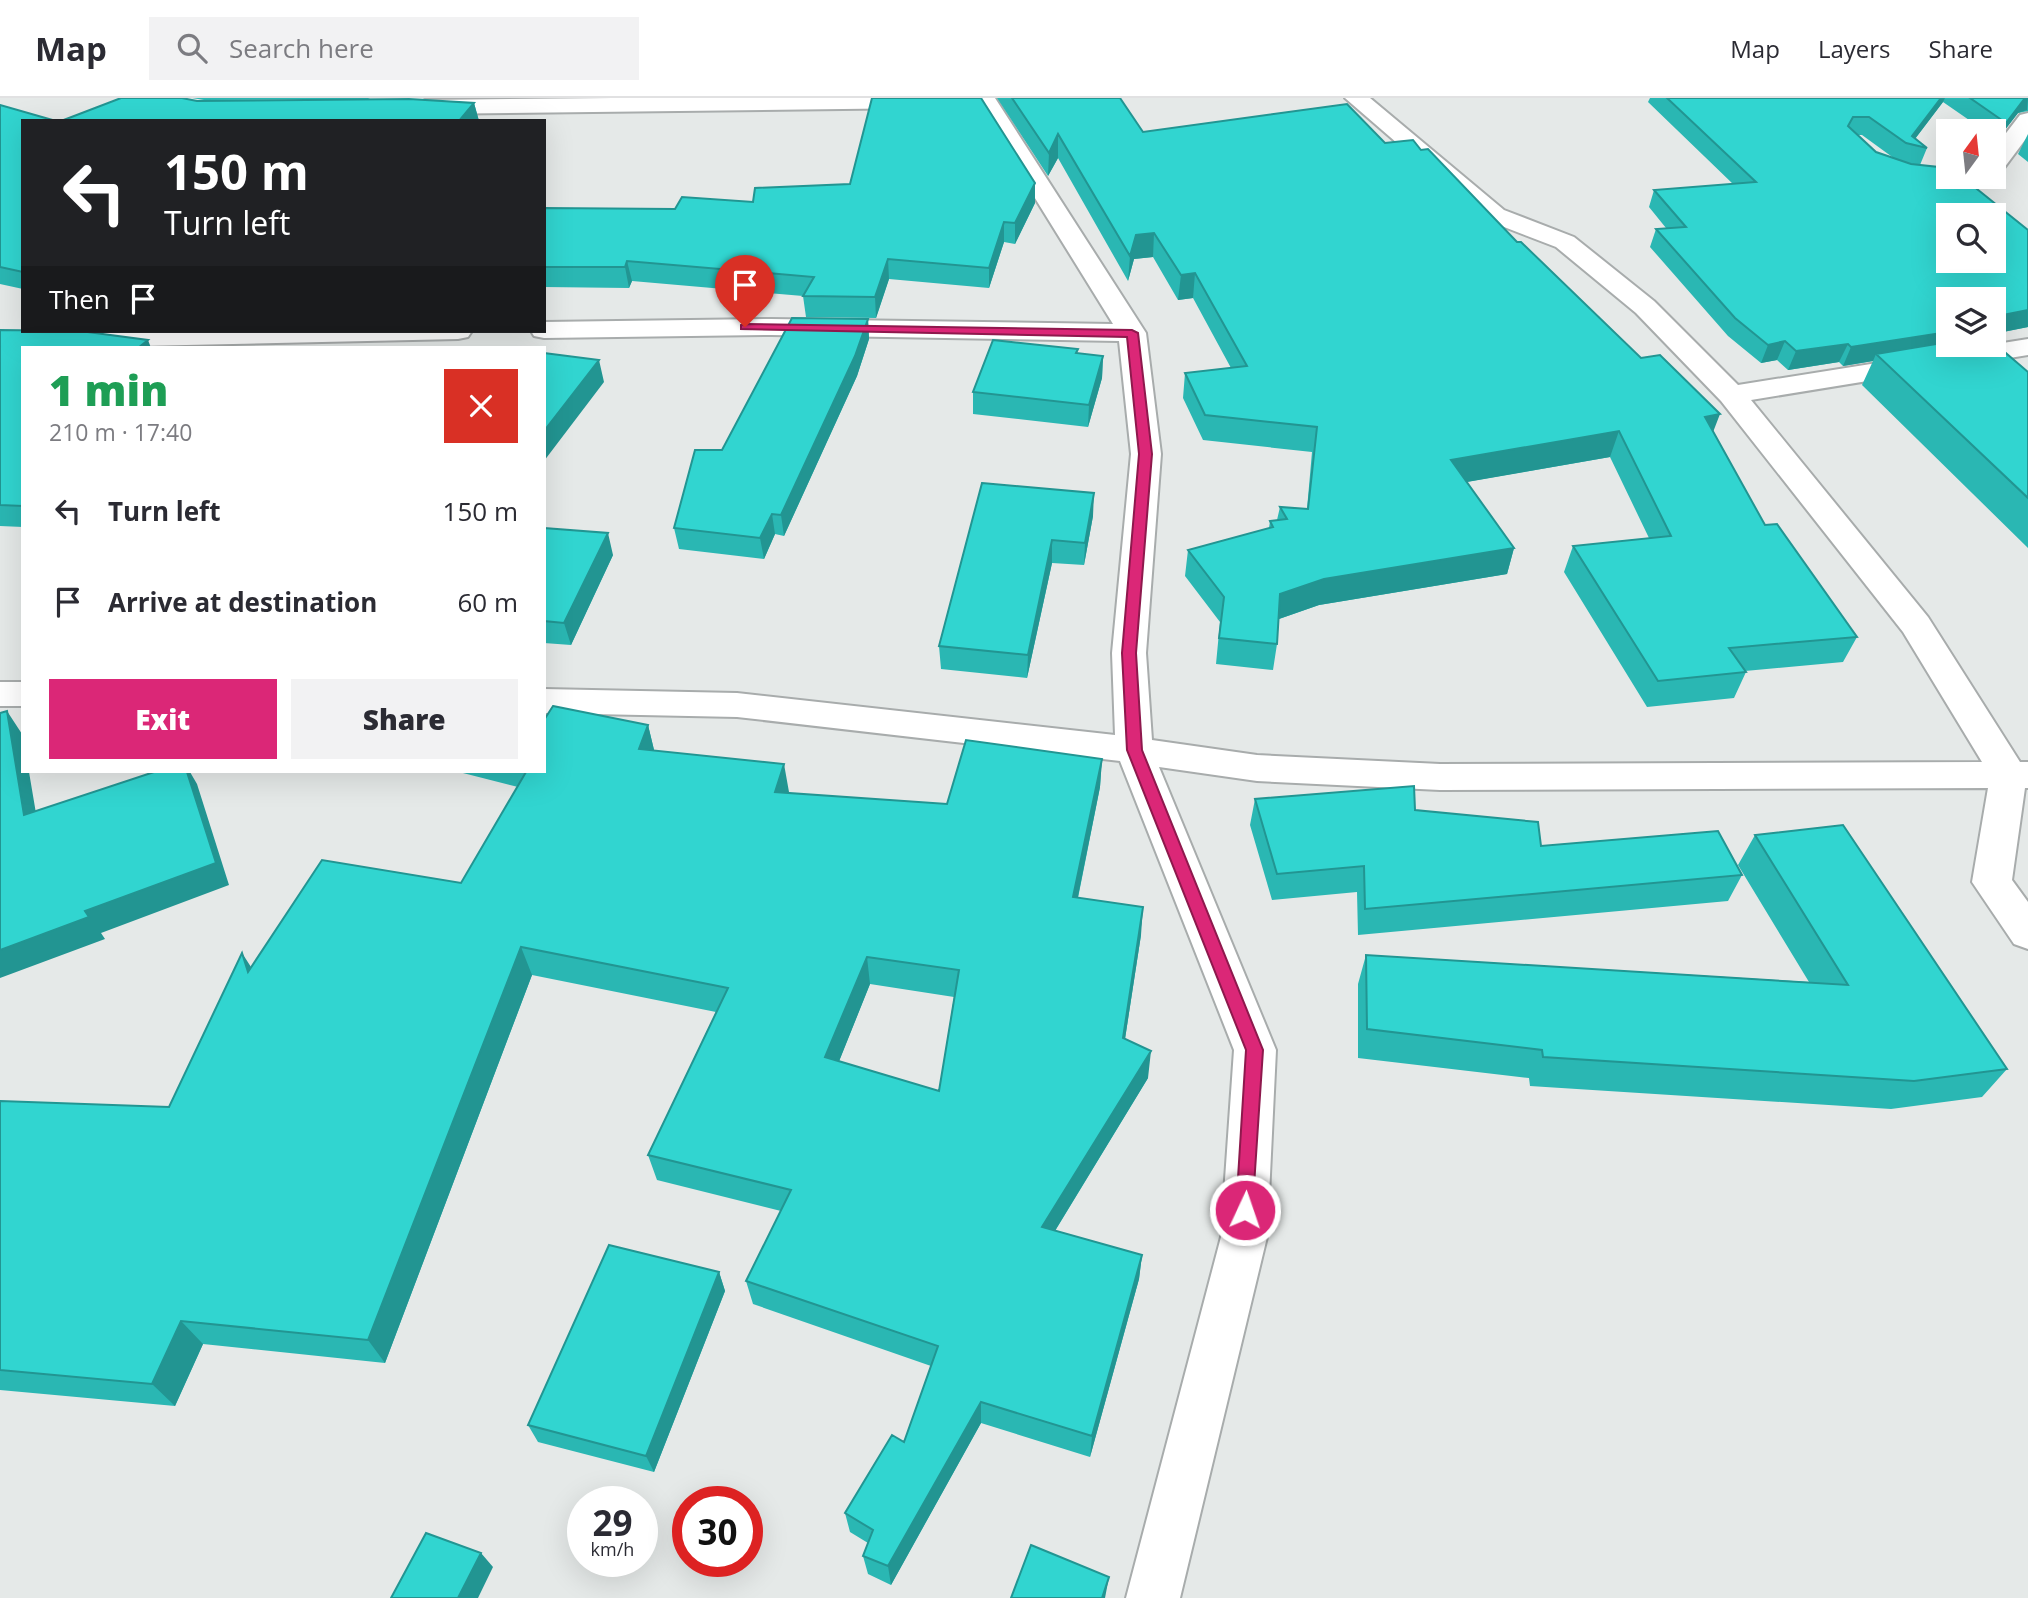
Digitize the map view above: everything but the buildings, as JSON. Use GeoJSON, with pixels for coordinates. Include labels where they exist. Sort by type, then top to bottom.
{"type":"FeatureCollection","features":[{"type":"Feature","properties":{"kind":"street"},"geometry":{"type":"LineString","coordinates":[[1356,98],[1495,215],[1565,242],[1645,307],[1731,396],[1916,625],[2019,775],[1992,882],[2028,933]]}},
{"type":"Feature","properties":{"kind":"street"},"geometry":{"type":"LineString","coordinates":[[400,108],[968,100],[1132,333],[1146,454],[1129,653],[1134,750],[1255,1050],[1244,1237],[1153,1598]]}},
{"type":"Feature","properties":{"kind":"street"},"geometry":{"type":"LineString","coordinates":[[2006,150],[2028,120]]}},
{"type":"Feature","properties":{"kind":"street"},"geometry":{"type":"LineString","coordinates":[[1888,169],[1918,176],[1936,176]]}},
{"type":"Feature","properties":{"kind":"street"},"geometry":{"type":"LineString","coordinates":[[546,330],[771,327],[1132,333]]}},
{"type":"Feature","properties":{"kind":"street"},"geometry":{"type":"LineString","coordinates":[[0,341],[366,333]]}},
{"type":"Feature","properties":{"kind":"street"},"geometry":{"type":"LineString","coordinates":[[1731,396],[2028,347]]}},
{"type":"Feature","properties":{"kind":"street"},"geometry":{"type":"LineString","coordinates":[[0,694],[21,694]]}},
{"type":"Feature","properties":{"kind":"street"},"geometry":{"type":"LineString","coordinates":[[546,701],[737,705],[1134,750],[1257,768],[1440,777],[2019,775]]}},
{"type":"Feature","properties":{"kind":"route"},"geometry":{"type":"LineString","coordinates":[[745,327],[1132,333],[1146,454],[1129,653],[1134,750],[1255,1050],[1245,1210]]}}]}
